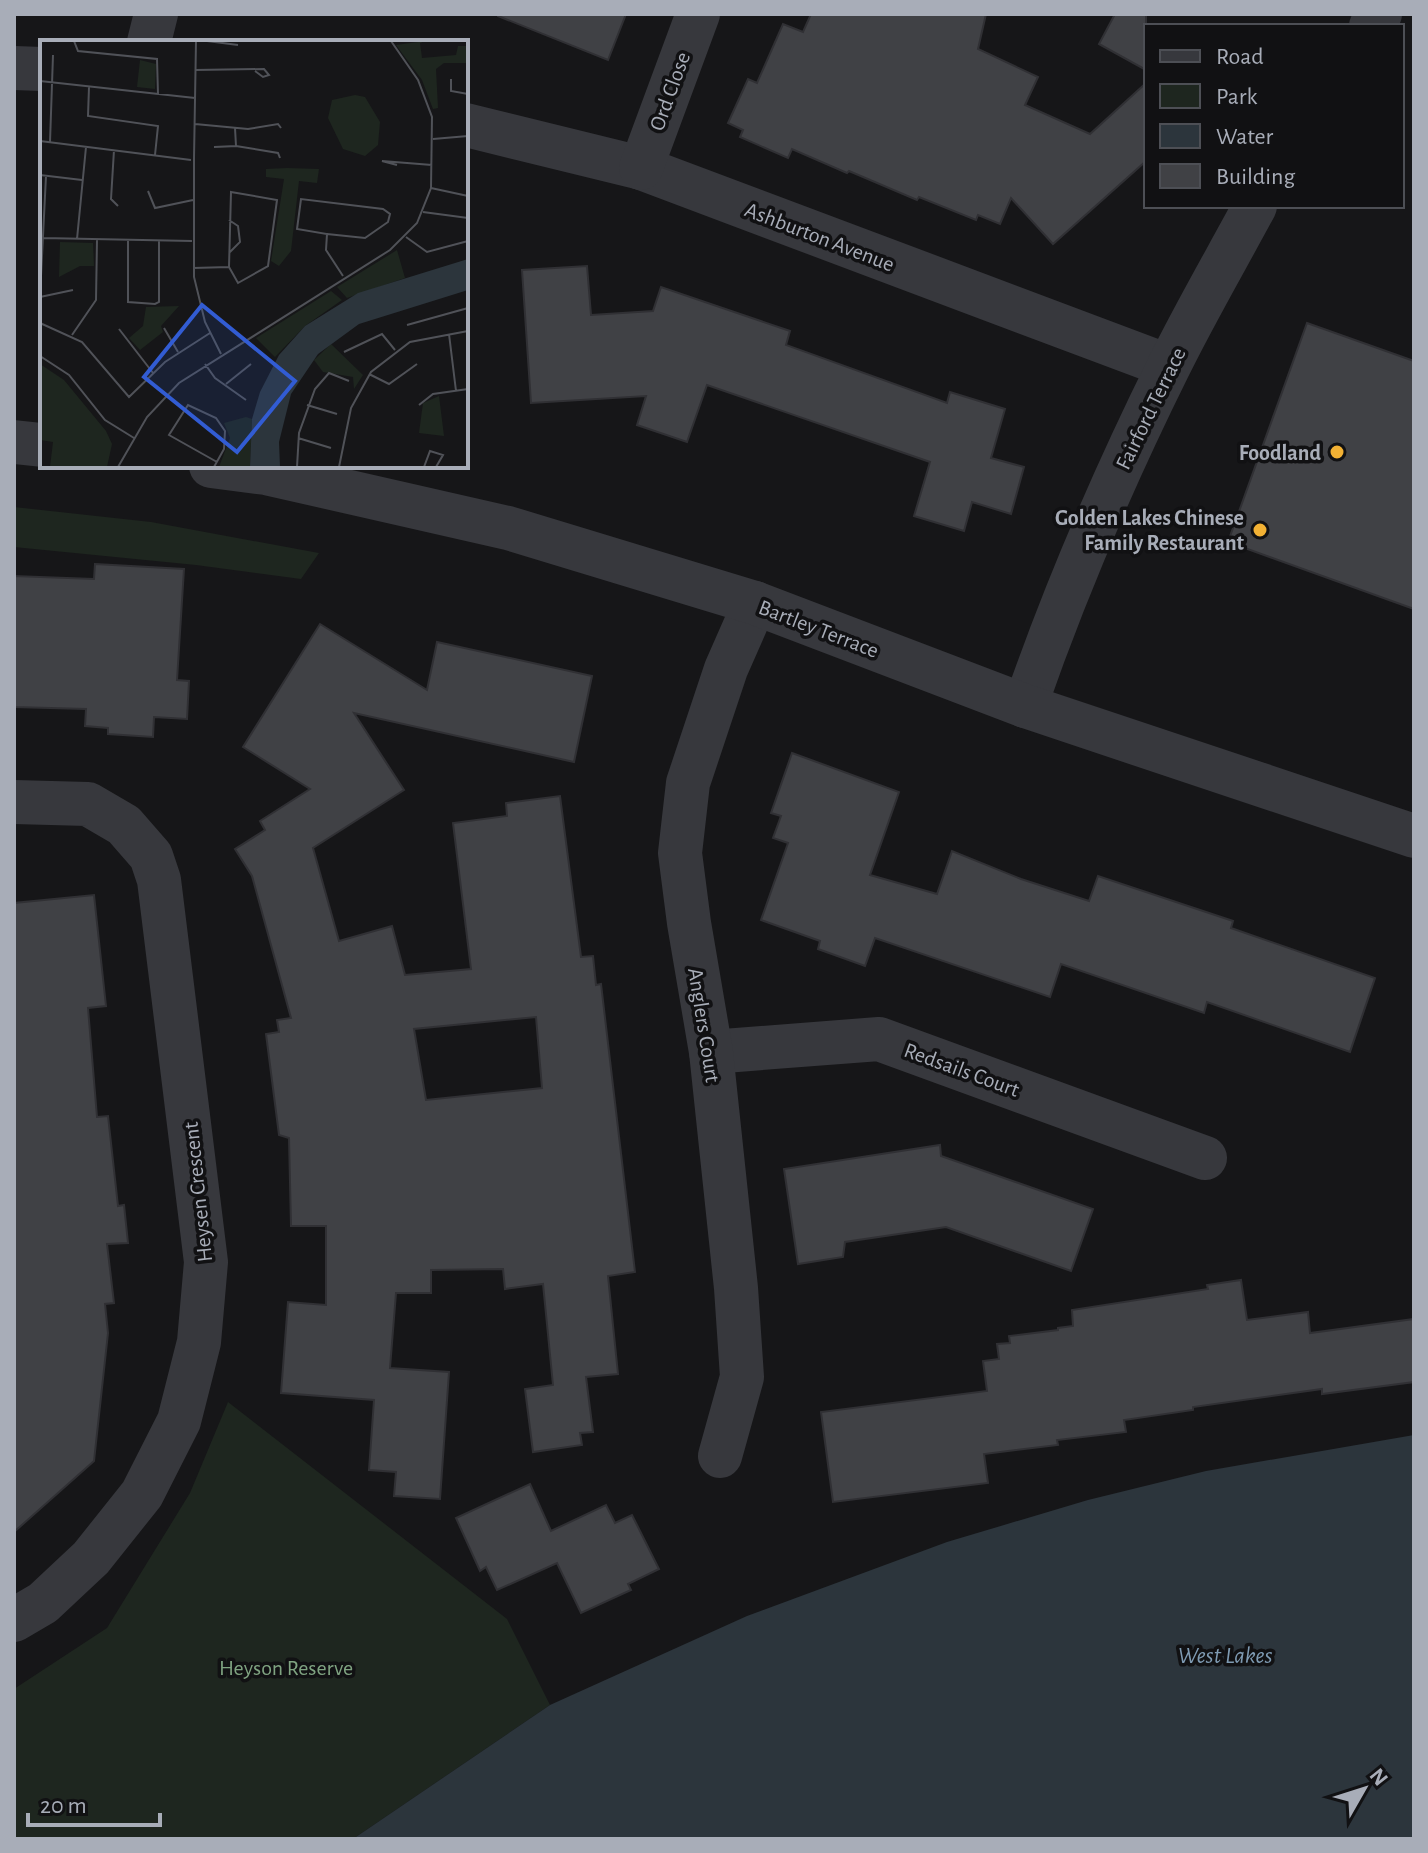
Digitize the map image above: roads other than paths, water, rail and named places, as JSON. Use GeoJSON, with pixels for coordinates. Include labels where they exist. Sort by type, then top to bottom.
{"type":"FeatureCollection","features":[{"type":"Feature","properties":{"kind":"street"},"geometry":{"type":"LineString","coordinates":[[150,40],[156,14]]}},
{"type":"Feature","properties":{"kind":"street","name":"Ord Close"},"geometry":{"type":"LineString","coordinates":[[641,168],[698,14]]}},
{"type":"Feature","properties":{"kind":"street"},"geometry":{"type":"LineString","coordinates":[[14,68],[40,69]]}},
{"type":"Feature","properties":{"kind":"street","name":"Ashburton Avenue"},"geometry":{"type":"LineString","coordinates":[[468,125],[641,168],[1168,366]]}},
{"type":"Feature","properties":{"kind":"street","name":"Fairford Terrace"},"geometry":{"type":"LineString","coordinates":[[1025,706],[1047,643],[1102,510],[1168,366],[1254,208]]}},
{"type":"Feature","properties":{"kind":"street"},"geometry":{"type":"LineString","coordinates":[[14,442],[40,445]]}},
{"type":"Feature","properties":{"kind":"street","name":"Bartley Terrace"},"geometry":{"type":"LineString","coordinates":[[227,468],[266,473],[508,528],[755,603],[1025,706],[1414,836]]}},
{"type":"Feature","properties":{"kind":"street","name":"Anglers Court"},"geometry":{"type":"LineString","coordinates":[[720,1456],[742,1377],[736,1288],[711,1052],[680,853],[688,783],[726,669],[755,603]]}},
{"type":"Feature","properties":{"kind":"street","name":"Heysen Crescent"},"geometry":{"type":"LineString","coordinates":[[14,802],[88,804],[124,825],[151,856],[159,880],[206,1262],[199,1342],[179,1421],[142,1494],[91,1558],[43,1603],[14,1620]]}},
{"type":"Feature","properties":{"kind":"street","name":"Redsails Court"},"geometry":{"type":"LineString","coordinates":[[711,1052],[879,1039],[1205,1158]]}},
{"type":"Feature","properties":{"kind":"water","name":"West Lakes"},"geometry":{"type":"Polygon","coordinates":[[[1414,1435],[1414,1839],[353,1839],[550,1705],[747,1616],[947,1542],[1088,1500],[1206,1471],[1414,1435]]]}},
{"type":"Feature","properties":{"kind":"place","name":"Foodland"},"geometry":{"type":"Point","coordinates":[1337,452]}},
{"type":"Feature","properties":{"kind":"place","name":"Golden Lakes Chinese Family Restaurant"},"geometry":{"type":"Point","coordinates":[1260,530]}},
{"type":"Feature","properties":{"kind":"park label","name":"Heyson Reserve"},"geometry":{"type":"Point","coordinates":[286,1667]}}]}
